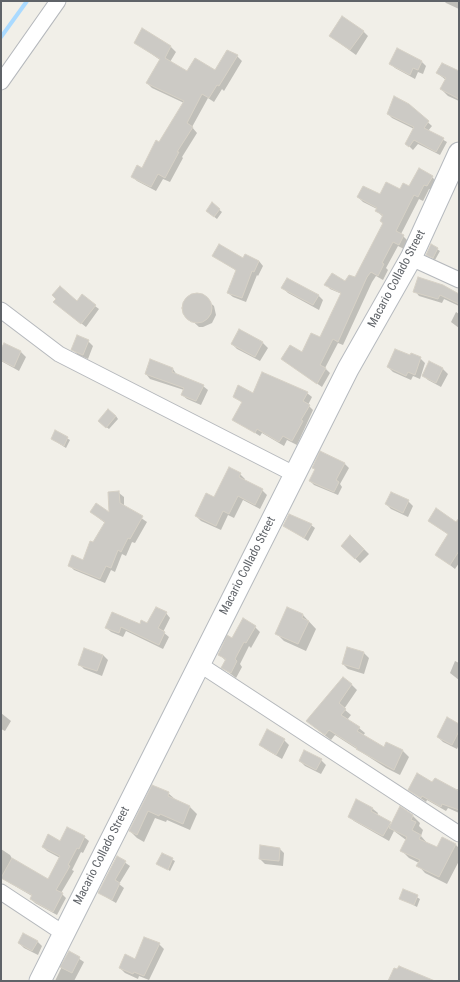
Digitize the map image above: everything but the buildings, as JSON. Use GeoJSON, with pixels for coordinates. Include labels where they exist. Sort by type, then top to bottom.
{"type":"FeatureCollection","features":[{"type":"Feature","properties":{"kind":"street"},"geometry":{"type":"LineString","coordinates":[[1,82],[58,1]]}},
{"type":"Feature","properties":{"kind":"street","name":"Macario Collado Street"},"geometry":{"type":"LineString","coordinates":[[40,981],[294,474],[348,369],[411,258],[459,153]]}},
{"type":"Feature","properties":{"kind":"street"},"geometry":{"type":"LineString","coordinates":[[411,258],[459,280]]}},
{"type":"Feature","properties":{"kind":"street"},"geometry":{"type":"LineString","coordinates":[[1,310],[59,354],[294,474]]}},
{"type":"Feature","properties":{"kind":"street"},"geometry":{"type":"LineString","coordinates":[[199,664],[459,834]]}},
{"type":"Feature","properties":{"kind":"street"},"geometry":{"type":"LineString","coordinates":[[1,892],[63,933]]}},
{"type":"Feature","properties":{"kind":"waterway"},"geometry":{"type":"LineString","coordinates":[[1,37],[27,1]]}}]}
